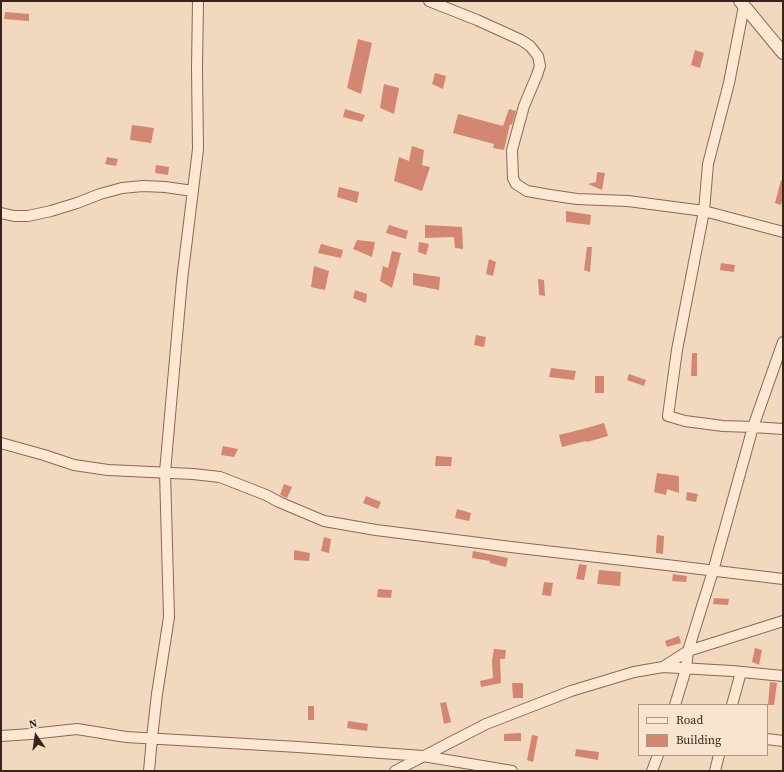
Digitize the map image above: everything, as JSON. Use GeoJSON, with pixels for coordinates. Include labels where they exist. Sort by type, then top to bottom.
{"type":"FeatureCollection","features":[{"type":"Feature","properties":{"kind":"street"},"geometry":{"type":"LineString","coordinates":[[149,771],[157,694],[169,617],[165,472],[182,280],[198,149],[198,1]]}},
{"type":"Feature","properties":{"kind":"street"},"geometry":{"type":"LineString","coordinates":[[429,1],[478,20],[521,40],[530,46],[538,56],[540,66],[524,106],[512,150],[513,178],[516,184],[527,191],[556,196],[577,199],[628,201],[704,211],[783,232]]}},
{"type":"Feature","properties":{"kind":"street"},"geometry":{"type":"LineString","coordinates":[[742,3],[729,83],[708,164],[704,211],[677,350],[668,416],[685,421],[723,426],[783,429]]}},
{"type":"Feature","properties":{"kind":"street"},"geometry":{"type":"LineString","coordinates":[[742,3],[783,53]]}},
{"type":"Feature","properties":{"kind":"street"},"geometry":{"type":"LineString","coordinates":[[1,213],[14,216],[28,216],[77,204],[100,194],[122,188],[142,186],[165,187],[193,191]]}},
{"type":"Feature","properties":{"kind":"street"},"geometry":{"type":"LineString","coordinates":[[675,704],[686,668],[688,651],[713,571],[753,427],[783,342]]}},
{"type":"Feature","properties":{"kind":"street"},"geometry":{"type":"LineString","coordinates":[[1,443],[74,465],[108,470],[165,472],[220,477],[266,495],[324,521],[384,531],[783,579]]}},
{"type":"Feature","properties":{"kind":"street"},"geometry":{"type":"LineString","coordinates":[[662,667],[688,651],[783,621]]}},
{"type":"Feature","properties":{"kind":"street"},"geometry":{"type":"LineString","coordinates":[[395,771],[486,724],[556,697],[634,672],[662,667],[783,676]]}},
{"type":"Feature","properties":{"kind":"street"},"geometry":{"type":"LineString","coordinates":[[732,704],[741,672]]}},
{"type":"Feature","properties":{"kind":"street"},"geometry":{"type":"LineString","coordinates":[[1,736],[77,729],[126,736],[423,756],[512,771]]}},
{"type":"Feature","properties":{"kind":"street"},"geometry":{"type":"LineString","coordinates":[[768,739],[783,741]]}},
{"type":"Feature","properties":{"kind":"street"},"geometry":{"type":"LineString","coordinates":[[652,771],[658,756]]}},
{"type":"Feature","properties":{"kind":"street"},"geometry":{"type":"LineString","coordinates":[[715,771],[719,756]]}},
{"type":"Feature","properties":{"kind":"building"},"geometry":{"type":"Polygon","coordinates":[[[5,12],[29,14],[29,21],[4,19],[5,12]]]}},
{"type":"Feature","properties":{"kind":"building"},"geometry":{"type":"Polygon","coordinates":[[[358,39],[372,43],[361,94],[347,88],[358,39]]]}},
{"type":"Feature","properties":{"kind":"building"},"geometry":{"type":"Polygon","coordinates":[[[695,50],[704,53],[700,68],[691,65],[695,50]]]}},
{"type":"Feature","properties":{"kind":"building"},"geometry":{"type":"Polygon","coordinates":[[[435,73],[446,76],[443,89],[432,84],[435,73]]]}},
{"type":"Feature","properties":{"kind":"building"},"geometry":{"type":"Polygon","coordinates":[[[384,84],[399,88],[394,114],[380,108],[384,84]]]}},
{"type":"Feature","properties":{"kind":"building"},"geometry":{"type":"Polygon","coordinates":[[[345,109],[365,115],[362,122],[343,117],[345,109]]]}},
{"type":"Feature","properties":{"kind":"building"},"geometry":{"type":"Polygon","coordinates":[[[509,109],[516,111],[512,125],[510,124],[504,150],[493,148],[494,144],[453,133],[458,114],[503,126],[509,109]]]}},
{"type":"Feature","properties":{"kind":"building"},"geometry":{"type":"Polygon","coordinates":[[[132,125],[154,128],[151,143],[130,140],[132,125]]]}},
{"type":"Feature","properties":{"kind":"building"},"geometry":{"type":"Polygon","coordinates":[[[412,146],[424,150],[422,165],[430,167],[422,191],[394,181],[399,157],[409,161],[412,146]]]}},
{"type":"Feature","properties":{"kind":"building"},"geometry":{"type":"Polygon","coordinates":[[[107,157],[118,159],[116,166],[105,164],[107,157]]]}},
{"type":"Feature","properties":{"kind":"building"},"geometry":{"type":"Polygon","coordinates":[[[156,165],[169,167],[168,175],[155,173],[156,165]]]}},
{"type":"Feature","properties":{"kind":"building"},"geometry":{"type":"Polygon","coordinates":[[[597,172],[605,173],[602,190],[588,184],[596,182],[597,172]]]}},
{"type":"Feature","properties":{"kind":"building"},"geometry":{"type":"Polygon","coordinates":[[[781,180],[783,181],[783,197],[781,205],[775,203],[781,180]]]}},
{"type":"Feature","properties":{"kind":"building"},"geometry":{"type":"Polygon","coordinates":[[[339,187],[359,192],[357,203],[337,197],[339,187]]]}},
{"type":"Feature","properties":{"kind":"building"},"geometry":{"type":"Polygon","coordinates":[[[566,211],[591,215],[590,225],[566,222],[566,211]]]}},
{"type":"Feature","properties":{"kind":"building"},"geometry":{"type":"Polygon","coordinates":[[[389,225],[408,231],[406,239],[386,233],[389,225]]]}},
{"type":"Feature","properties":{"kind":"building"},"geometry":{"type":"Polygon","coordinates":[[[425,225],[462,227],[463,249],[455,248],[454,237],[425,238],[425,225]]]}},
{"type":"Feature","properties":{"kind":"building"},"geometry":{"type":"Polygon","coordinates":[[[357,240],[375,242],[372,257],[353,249],[357,240]]]}},
{"type":"Feature","properties":{"kind":"building"},"geometry":{"type":"Polygon","coordinates":[[[419,242],[429,244],[426,255],[418,252],[419,242]]]}},
{"type":"Feature","properties":{"kind":"building"},"geometry":{"type":"Polygon","coordinates":[[[321,244],[343,250],[341,258],[318,253],[321,244]]]}},
{"type":"Feature","properties":{"kind":"building"},"geometry":{"type":"Polygon","coordinates":[[[587,247],[592,247],[590,272],[584,270],[587,247]]]}},
{"type":"Feature","properties":{"kind":"building"},"geometry":{"type":"Polygon","coordinates":[[[392,251],[401,253],[392,288],[380,281],[383,266],[388,268],[392,251]]]}},
{"type":"Feature","properties":{"kind":"building"},"geometry":{"type":"Polygon","coordinates":[[[489,259],[496,262],[493,276],[486,274],[489,259]]]}},
{"type":"Feature","properties":{"kind":"building"},"geometry":{"type":"Polygon","coordinates":[[[721,263],[735,265],[734,272],[720,270],[721,263]]]}},
{"type":"Feature","properties":{"kind":"building"},"geometry":{"type":"Polygon","coordinates":[[[314,266],[329,271],[325,290],[311,287],[314,266]]]}},
{"type":"Feature","properties":{"kind":"building"},"geometry":{"type":"Polygon","coordinates":[[[413,273],[440,277],[439,290],[413,285],[413,273]]]}},
{"type":"Feature","properties":{"kind":"building"},"geometry":{"type":"Polygon","coordinates":[[[538,279],[544,280],[545,296],[539,295],[538,279]]]}},
{"type":"Feature","properties":{"kind":"building"},"geometry":{"type":"Polygon","coordinates":[[[355,290],[367,294],[366,303],[353,298],[355,290]]]}},
{"type":"Feature","properties":{"kind":"building"},"geometry":{"type":"Polygon","coordinates":[[[476,335],[486,337],[484,347],[474,345],[476,335]]]}},
{"type":"Feature","properties":{"kind":"building"},"geometry":{"type":"Polygon","coordinates":[[[692,353],[697,353],[697,376],[691,376],[692,353]]]}},
{"type":"Feature","properties":{"kind":"building"},"geometry":{"type":"Polygon","coordinates":[[[551,368],[576,371],[574,380],[549,377],[551,368]]]}},
{"type":"Feature","properties":{"kind":"building"},"geometry":{"type":"Polygon","coordinates":[[[629,374],[646,380],[644,386],[627,380],[629,374]]]}},
{"type":"Feature","properties":{"kind":"building"},"geometry":{"type":"Polygon","coordinates":[[[595,376],[604,376],[604,393],[595,393],[595,376]]]}},
{"type":"Feature","properties":{"kind":"building"},"geometry":{"type":"Polygon","coordinates":[[[604,423],[608,436],[562,447],[559,435],[604,423]]]}},
{"type":"Feature","properties":{"kind":"building"},"geometry":{"type":"Polygon","coordinates":[[[223,446],[238,449],[234,457],[221,455],[223,446]]]}},
{"type":"Feature","properties":{"kind":"building"},"geometry":{"type":"Polygon","coordinates":[[[436,456],[452,457],[451,466],[435,466],[436,456]]]}},
{"type":"Feature","properties":{"kind":"building"},"geometry":{"type":"Polygon","coordinates":[[[657,473],[679,476],[679,493],[667,489],[666,495],[654,492],[657,473]]]}},
{"type":"Feature","properties":{"kind":"building"},"geometry":{"type":"Polygon","coordinates":[[[284,484],[292,487],[287,498],[280,495],[284,484]]]}},
{"type":"Feature","properties":{"kind":"building"},"geometry":{"type":"Polygon","coordinates":[[[687,492],[698,494],[696,502],[686,500],[687,492]]]}},
{"type":"Feature","properties":{"kind":"building"},"geometry":{"type":"Polygon","coordinates":[[[366,496],[381,502],[378,509],[363,503],[366,496]]]}},
{"type":"Feature","properties":{"kind":"building"},"geometry":{"type":"Polygon","coordinates":[[[457,509],[471,513],[469,521],[455,518],[457,509]]]}},
{"type":"Feature","properties":{"kind":"building"},"geometry":{"type":"Polygon","coordinates":[[[657,535],[664,536],[663,554],[656,553],[657,535]]]}},
{"type":"Feature","properties":{"kind":"building"},"geometry":{"type":"Polygon","coordinates":[[[324,537],[331,539],[329,553],[321,551],[324,537]]]}},
{"type":"Feature","properties":{"kind":"building"},"geometry":{"type":"Polygon","coordinates":[[[294,550],[310,553],[309,561],[294,560],[294,550]]]}},
{"type":"Feature","properties":{"kind":"building"},"geometry":{"type":"Polygon","coordinates":[[[473,551],[508,558],[506,567],[490,563],[490,561],[472,558],[473,551]]]}},
{"type":"Feature","properties":{"kind":"building"},"geometry":{"type":"Polygon","coordinates":[[[579,564],[587,565],[584,580],[576,579],[579,564]]]}},
{"type":"Feature","properties":{"kind":"building"},"geometry":{"type":"Polygon","coordinates":[[[599,570],[621,572],[620,586],[597,584],[599,570]]]}},
{"type":"Feature","properties":{"kind":"building"},"geometry":{"type":"Polygon","coordinates":[[[673,574],[687,576],[686,582],[672,581],[673,574]]]}},
{"type":"Feature","properties":{"kind":"building"},"geometry":{"type":"Polygon","coordinates":[[[544,582],[553,583],[551,596],[542,595],[544,582]]]}},
{"type":"Feature","properties":{"kind":"building"},"geometry":{"type":"Polygon","coordinates":[[[378,589],[392,590],[391,598],[377,597],[378,589]]]}},
{"type":"Feature","properties":{"kind":"building"},"geometry":{"type":"Polygon","coordinates":[[[714,598],[729,599],[728,605],[713,604],[714,598]]]}},
{"type":"Feature","properties":{"kind":"building"},"geometry":{"type":"Polygon","coordinates":[[[679,636],[681,643],[667,647],[665,641],[679,636]]]}},
{"type":"Feature","properties":{"kind":"building"},"geometry":{"type":"Polygon","coordinates":[[[755,648],[762,650],[759,665],[752,662],[755,648]]]}},
{"type":"Feature","properties":{"kind":"building"},"geometry":{"type":"Polygon","coordinates":[[[494,649],[506,650],[505,659],[500,659],[501,683],[481,687],[480,681],[493,678],[492,661],[494,649]]]}},
{"type":"Feature","properties":{"kind":"building"},"geometry":{"type":"Polygon","coordinates":[[[770,682],[777,683],[774,705],[768,705],[770,682]]]}},
{"type":"Feature","properties":{"kind":"building"},"geometry":{"type":"Polygon","coordinates":[[[512,683],[523,683],[523,698],[513,698],[512,683]]]}},
{"type":"Feature","properties":{"kind":"building"},"geometry":{"type":"Polygon","coordinates":[[[446,702],[451,722],[444,724],[440,703],[446,702]]]}},
{"type":"Feature","properties":{"kind":"building"},"geometry":{"type":"Polygon","coordinates":[[[308,706],[314,706],[314,720],[308,720],[308,706]]]}},
{"type":"Feature","properties":{"kind":"building"},"geometry":{"type":"Polygon","coordinates":[[[348,721],[368,724],[367,731],[347,728],[348,721]]]}},
{"type":"Feature","properties":{"kind":"building"},"geometry":{"type":"Polygon","coordinates":[[[521,733],[521,741],[504,741],[504,734],[521,733]]]}},
{"type":"Feature","properties":{"kind":"building"},"geometry":{"type":"Polygon","coordinates":[[[532,735],[538,736],[533,762],[527,760],[532,735]]]}},
{"type":"Feature","properties":{"kind":"building"},"geometry":{"type":"Polygon","coordinates":[[[576,749],[599,752],[598,760],[575,756],[576,749]]]}}]}
